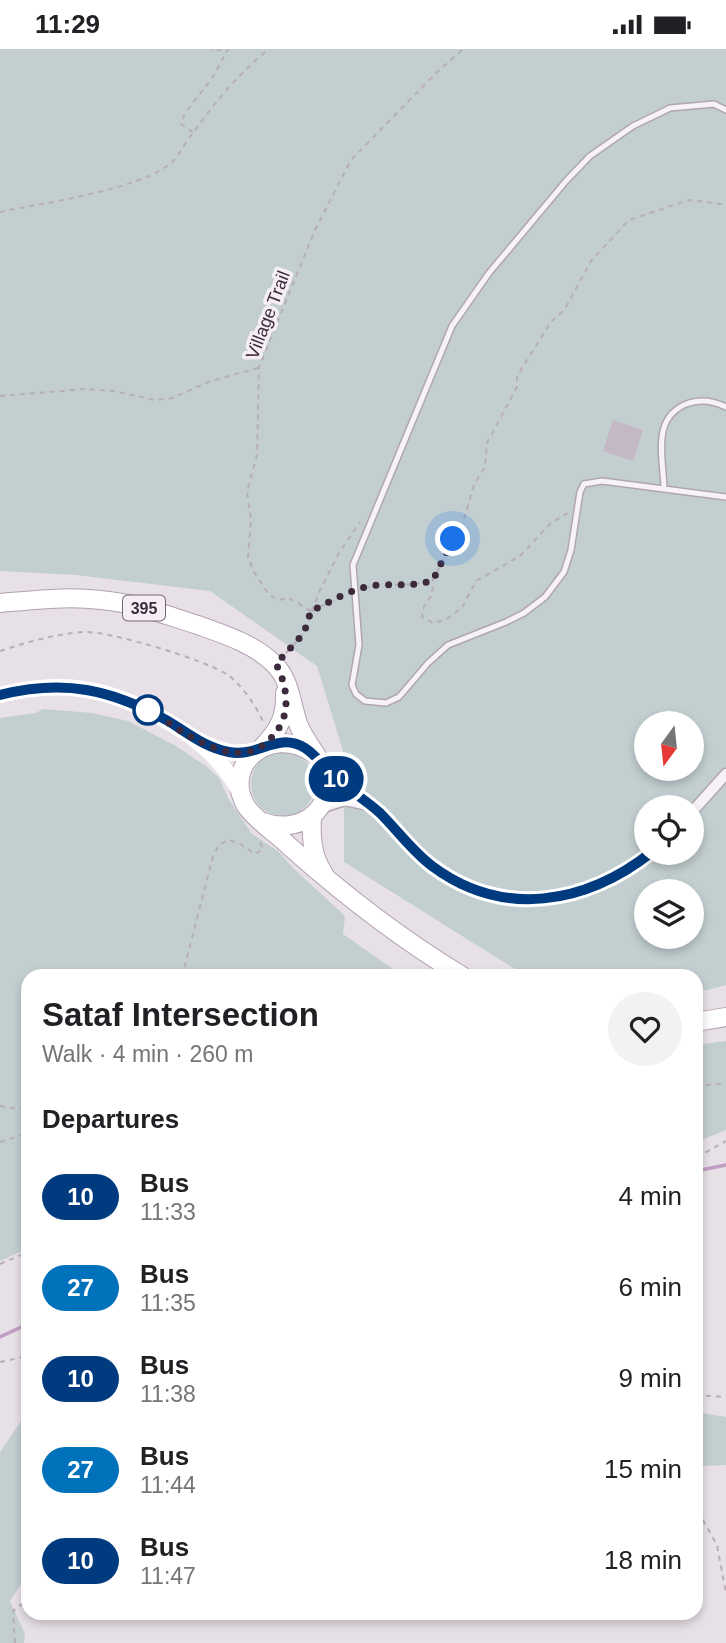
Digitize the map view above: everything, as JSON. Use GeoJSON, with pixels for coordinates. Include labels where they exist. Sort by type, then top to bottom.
{"type":"FeatureCollection","features":[{"type":"Feature","properties":{"kind":"main road","name":"395"},"geometry":{"type":"LineString","coordinates":[[0,603],[82,598],[146,608],[219,632],[251,647],[279,670]]}},
{"type":"Feature","properties":{"kind":"main road"},"geometry":{"type":"LineString","coordinates":[[242,795],[240,783],[243,771],[259,749],[277,732],[283,720],[286,697],[279,670]]}},
{"type":"Feature","properties":{"kind":"main road"},"geometry":{"type":"LineString","coordinates":[[279,670],[293,701],[299,726],[317,759],[326,788],[315,813],[312,839],[315,859],[326,877],[334,884],[404,940],[451,969]]}},
{"type":"Feature","properties":{"kind":"main road"},"geometry":{"type":"LineString","coordinates":[[0,695],[49,687],[78,687],[105,692],[132,702],[170,722],[200,743],[228,770],[260,830],[334,884]]}},
{"type":"Feature","properties":{"kind":"main road"},"geometry":{"type":"LineString","coordinates":[[200,743],[232,753],[259,749],[274,742],[288,742],[302,745],[317,759]]}},
{"type":"Feature","properties":{"kind":"main road"},"geometry":{"type":"LineString","coordinates":[[260,830],[293,826],[315,813]]}},
{"type":"Feature","properties":{"kind":"main road"},"geometry":{"type":"LineString","coordinates":[[703,1021],[726,1017]]}},
{"type":"Feature","properties":{"kind":"street"},"geometry":{"type":"LineString","coordinates":[[317,759],[382,815],[419,856],[439,872],[482,892],[517,900],[549,899],[580,891],[635,865]]}},
{"type":"Feature","properties":{"kind":"street"},"geometry":{"type":"LineString","coordinates":[[704,798],[726,773]]}},
{"type":"Feature","properties":{"kind":"street"},"geometry":{"type":"LineString","coordinates":[[315,813],[334,803],[354,801],[373,808],[382,815]]}},
{"type":"Feature","properties":{"kind":"lane"},"geometry":{"type":"LineString","coordinates":[[726,110],[714,104],[670,107],[633,126],[590,156],[489,273],[452,326],[353,565],[359,645],[352,685],[356,695],[365,701],[386,703],[398,697],[448,645],[506,622],[524,613],[545,597],[564,572],[584,484],[590,481],[664,488],[726,498]]}},
{"type":"Feature","properties":{"kind":"lane"},"geometry":{"type":"LineString","coordinates":[[664,488],[662,430],[667,417],[676,409],[706,400],[726,407]]}},
{"type":"Feature","properties":{"kind":"path"},"geometry":{"type":"LineString","coordinates":[[193,132],[181,124],[185,113],[214,77],[228,49],[212,49]]}},
{"type":"Feature","properties":{"kind":"path"},"geometry":{"type":"LineString","coordinates":[[0,212],[135,183],[163,169],[175,159],[229,88],[269,49]]}},
{"type":"Feature","properties":{"kind":"path","name":"Village Trail"},"geometry":{"type":"LineString","coordinates":[[311,611],[289,598],[279,600],[269,595],[248,557],[251,519],[247,492],[257,455],[259,367],[315,230],[351,160],[463,49]]}},
{"type":"Feature","properties":{"kind":"path"},"geometry":{"type":"LineString","coordinates":[[578,504],[571,505],[568,514],[551,523],[520,556],[476,581],[462,608],[445,620],[433,623],[422,617],[424,606],[432,595],[433,580],[464,519],[474,485],[485,467],[486,443],[517,387],[517,376],[551,322],[565,309],[591,261],[629,220],[689,200],[722,204],[726,201]]}},
{"type":"Feature","properties":{"kind":"path"},"geometry":{"type":"LineString","coordinates":[[0,396],[86,389],[113,391],[155,400],[172,398],[211,381],[259,367]]}},
{"type":"Feature","properties":{"kind":"path"},"geometry":{"type":"LineString","coordinates":[[279,670],[304,633],[311,611],[339,553],[361,521]]}},
{"type":"Feature","properties":{"kind":"path"},"geometry":{"type":"LineString","coordinates":[[311,611],[353,590],[376,585],[406,585],[433,580]]}},
{"type":"Feature","properties":{"kind":"path"},"geometry":{"type":"LineString","coordinates":[[0,651],[54,635],[87,632],[128,640],[230,676],[264,722]]}},
{"type":"Feature","properties":{"kind":"path"},"geometry":{"type":"LineString","coordinates":[[184,969],[213,856],[219,845],[228,840],[239,843],[255,854],[263,849],[260,830]]}},
{"type":"Feature","properties":{"kind":"path"},"geometry":{"type":"LineString","coordinates":[[703,1085],[726,1083]]}},
{"type":"Feature","properties":{"kind":"path"},"geometry":{"type":"LineString","coordinates":[[0,1106],[21,1109]]}},
{"type":"Feature","properties":{"kind":"path"},"geometry":{"type":"LineString","coordinates":[[0,1142],[21,1135]]}},
{"type":"Feature","properties":{"kind":"path"},"geometry":{"type":"LineString","coordinates":[[703,1154],[726,1141]]}},
{"type":"Feature","properties":{"kind":"path"},"geometry":{"type":"LineString","coordinates":[[0,1264],[21,1255]]}},
{"type":"Feature","properties":{"kind":"path"},"geometry":{"type":"LineString","coordinates":[[0,1362],[21,1358]]}},
{"type":"Feature","properties":{"kind":"path"},"geometry":{"type":"LineString","coordinates":[[703,1395],[726,1397]]}},
{"type":"Feature","properties":{"kind":"path"},"geometry":{"type":"LineString","coordinates":[[703,1519],[717,1545],[726,1593]]}},
{"type":"Feature","properties":{"kind":"path"},"geometry":{"type":"LineString","coordinates":[[15,1643],[13,1611],[21,1605]]}},
{"type":"Feature","properties":{"kind":"shaded area"},"geometry":{"type":"Polygon","coordinates":[[[0,49],[726,49],[726,985],[703,990],[703,969],[515,969],[344,862],[344,754],[317,666],[210,591],[76,575],[0,571],[0,49]]]}},
{"type":"Feature","properties":{"kind":"shaded area"},"geometry":{"type":"Polygon","coordinates":[[[43,709],[92,713],[128,721],[176,746],[207,767],[219,778],[228,798],[252,834],[278,851],[345,916],[343,934],[393,969],[21,969],[21,1251],[0,1261],[0,718],[36,713],[43,709]]]}},
{"type":"Feature","properties":{"kind":"shaded area"},"geometry":{"type":"Polygon","coordinates":[[[283,752],[301,758],[309,766],[315,784],[309,802],[301,810],[283,816],[265,810],[257,802],[251,784],[257,766],[265,758],[283,752]]]}},
{"type":"Feature","properties":{"kind":"shaded area"},"geometry":{"type":"Polygon","coordinates":[[[726,1041],[726,1130],[703,1140],[703,1044],[726,1041]]]}},
{"type":"Feature","properties":{"kind":"shaded area"},"geometry":{"type":"Polygon","coordinates":[[[703,1413],[726,1417],[726,1465],[703,1466],[703,1413]]]}},
{"type":"Feature","properties":{"kind":"shaded area"},"geometry":{"type":"Polygon","coordinates":[[[21,1421],[21,1584],[10,1601],[25,1634],[24,1643],[0,1643],[0,1452],[21,1421]]]}},
{"type":"Feature","properties":{"kind":"building"},"geometry":{"type":"Polygon","coordinates":[[[613,420],[643,430],[633,461],[603,451],[613,420]]]}},
{"type":"Feature","properties":{"kind":"waterway"},"geometry":{"type":"LineString","coordinates":[[703,1170],[726,1165]]}},
{"type":"Feature","properties":{"kind":"waterway"},"geometry":{"type":"LineString","coordinates":[[0,1337],[21,1327]]}},
{"type":"Feature","properties":{"kind":"bus line","name":"10"},"geometry":{"type":"LineString","coordinates":[[0,695],[49,687],[78,687],[105,692],[132,702],[170,722],[200,743],[232,753],[256,751],[274,742],[302,745],[313,753],[334,777],[382,815],[419,856],[439,872],[501,898],[534,901],[559,897],[606,881],[635,865]]}},
{"type":"Feature","properties":{"kind":"route"},"geometry":{"type":"LineString","coordinates":[[148,710],[200,743],[232,753],[256,751],[277,732],[283,720],[286,697],[282,676],[276,664],[304,633],[311,611],[353,590],[376,585],[406,585],[433,580],[453,539]]}}]}
